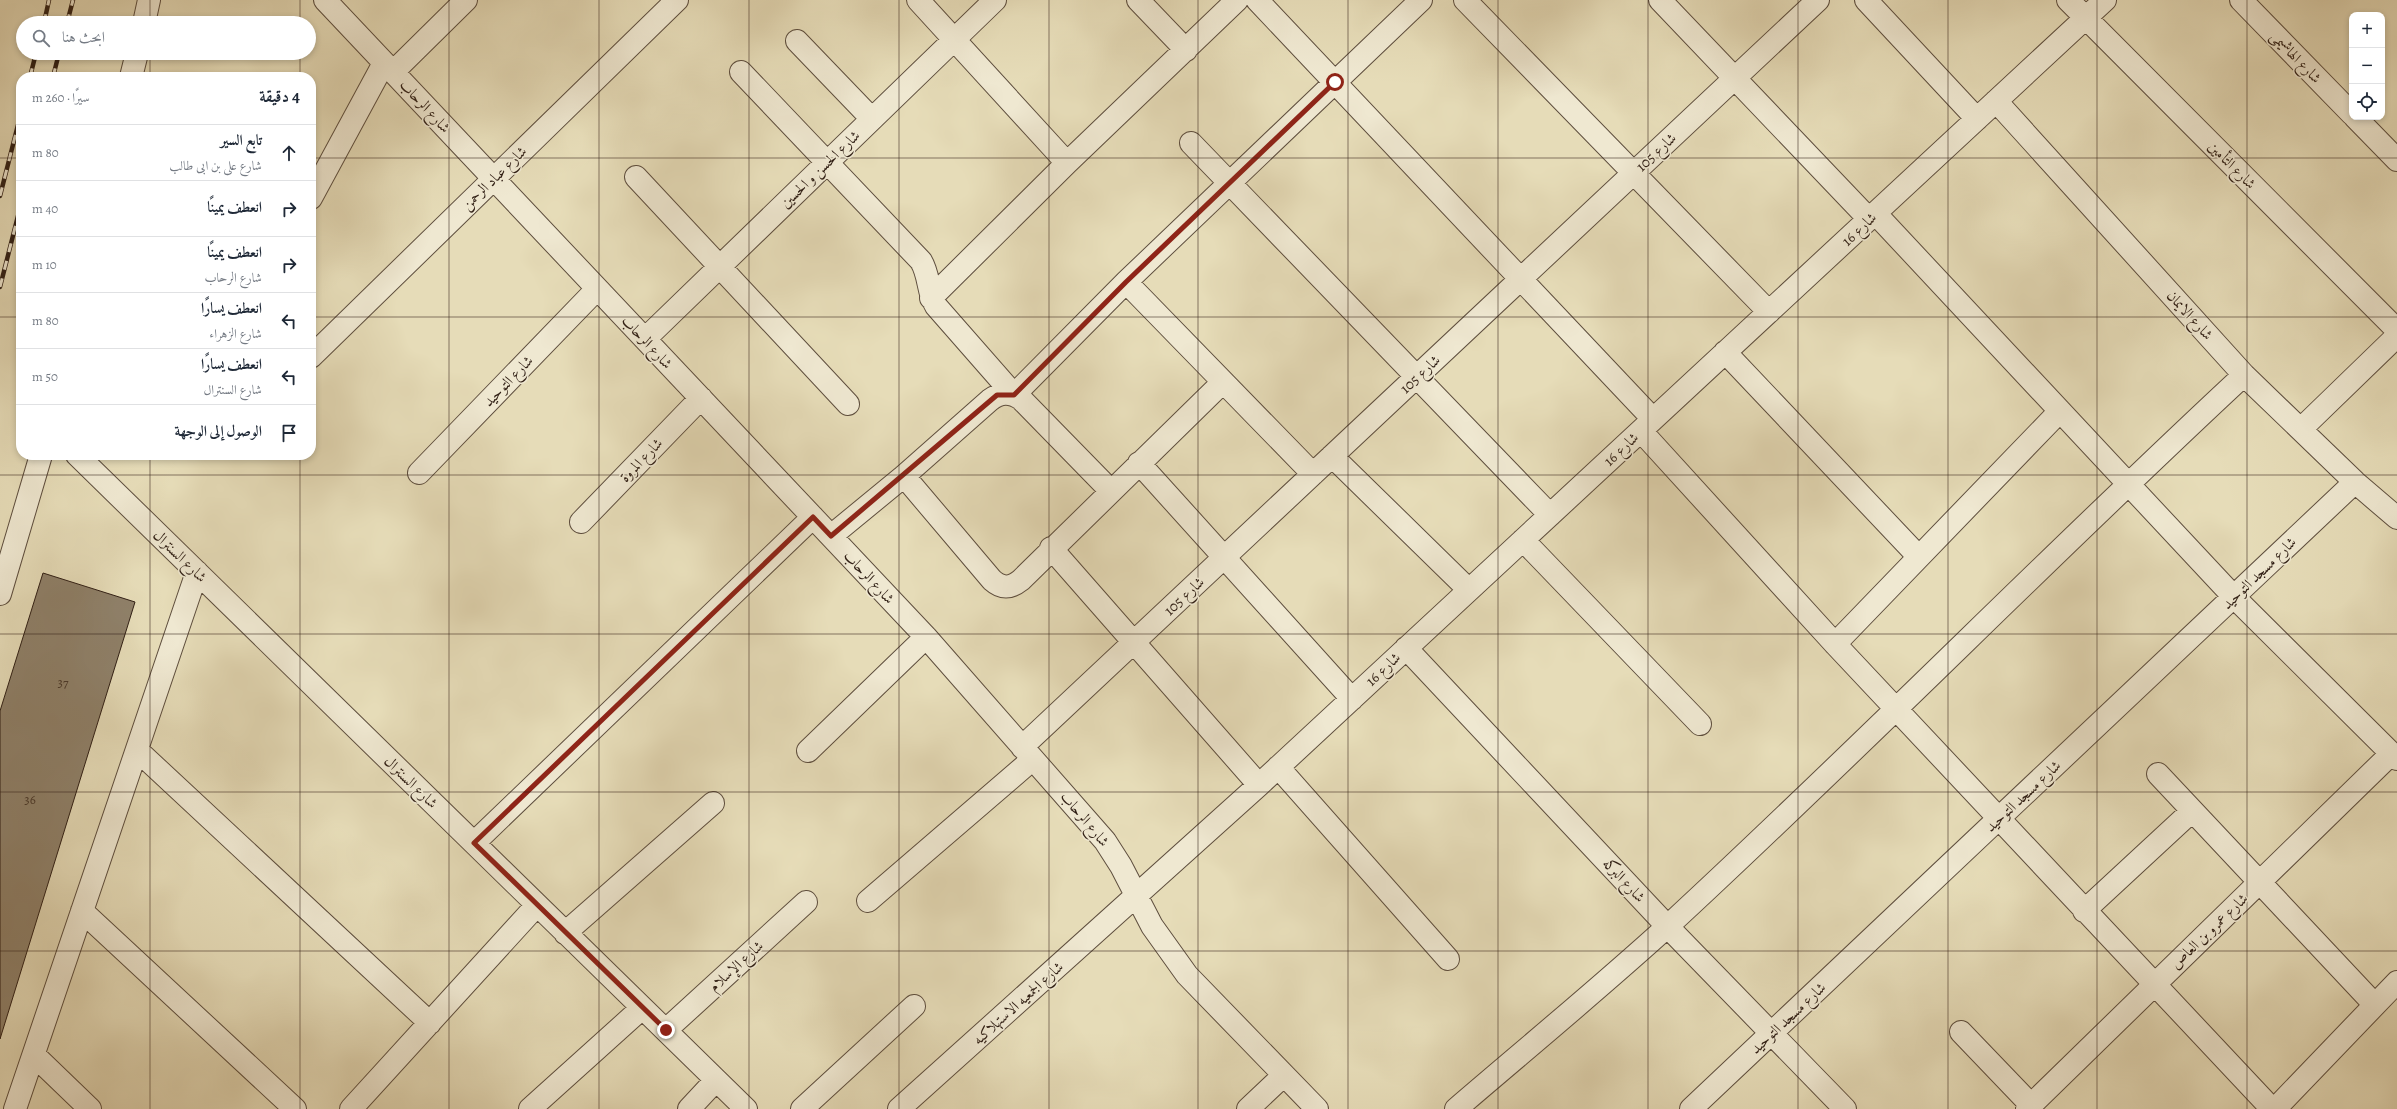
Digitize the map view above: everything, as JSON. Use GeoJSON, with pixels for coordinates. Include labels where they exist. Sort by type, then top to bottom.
{"type":"FeatureCollection","features":[{"type":"Feature","properties":{"kind":"street"},"geometry":{"type":"LineString","coordinates":[[146,16],[149,0]]}},
{"type":"Feature","properties":{"kind":"street","name":"شارع الرحاب"},"geometry":{"type":"LineString","coordinates":[[325,0],[926,637],[1105,841],[1121,866],[1152,926],[1187,975],[1317,1109]]}},
{"type":"Feature","properties":{"kind":"street"},"geometry":{"type":"LineString","coordinates":[[316,190],[389,68],[466,0]]}},
{"type":"Feature","properties":{"kind":"street","name":"شارع عباد الرحمن"},"geometry":{"type":"LineString","coordinates":[[316,352],[677,0]]}},
{"type":"Feature","properties":{"kind":"street"},"geometry":{"type":"LineString","coordinates":[[918,0],[1067,163]]}},
{"type":"Feature","properties":{"kind":"street","name":"شارع الحسن و الحسين"},"geometry":{"type":"LineString","coordinates":[[645,339],[995,0]]}},
{"type":"Feature","properties":{"kind":"street"},"geometry":{"type":"LineString","coordinates":[[1138,0],[1186,50]]}},
{"type":"Feature","properties":{"kind":"street"},"geometry":{"type":"LineString","coordinates":[[931,298],[1067,163],[1237,0]]}},
{"type":"Feature","properties":{"kind":"street"},"geometry":{"type":"LineString","coordinates":[[1257,0],[1520,279],[1835,644],[2154,985],[2273,1109],[2397,982]]}},
{"type":"Feature","properties":{"kind":"street"},"geometry":{"type":"LineString","coordinates":[[831,536],[904,476],[997,395],[1014,395],[1126,282],[1421,0]]}},
{"type":"Feature","properties":{"kind":"street"},"geometry":{"type":"LineString","coordinates":[[1465,0],[1769,312]]}},
{"type":"Feature","properties":{"kind":"street"},"geometry":{"type":"LineString","coordinates":[[1660,0],[1734,78],[1872,216],[2060,412],[2234,597],[2394,757]]}},
{"type":"Feature","properties":{"kind":"street","name":"شارع 105"},"geometry":{"type":"LineString","coordinates":[[868,901],[1028,753],[1134,642],[1818,0]]}},
{"type":"Feature","properties":{"kind":"street"},"geometry":{"type":"LineString","coordinates":[[1866,0],[1977,119]]}},
{"type":"Feature","properties":{"kind":"street","name":"شارع التأمين"},"geometry":{"type":"LineString","coordinates":[[2068,0],[2397,330]]}},
{"type":"Feature","properties":{"kind":"street","name":"شارع 16"},"geometry":{"type":"LineString","coordinates":[[1136,897],[1352,699],[2105,0]]}},
{"type":"Feature","properties":{"kind":"street","name":"شارع الهاشيمى"},"geometry":{"type":"LineString","coordinates":[[2241,0],[2349,111]]}},
{"type":"Feature","properties":{"kind":"street"},"geometry":{"type":"LineString","coordinates":[[797,41],[872,119]]}},
{"type":"Feature","properties":{"kind":"street"},"geometry":{"type":"LineString","coordinates":[[132,72],[135,60]]}},
{"type":"Feature","properties":{"kind":"street"},"geometry":{"type":"LineString","coordinates":[[741,72],[826,163],[921,261],[927,271],[931,298],[1014,395],[1021,399],[1110,490]]}},
{"type":"Feature","properties":{"kind":"street","name":"شارع الايمان"},"geometry":{"type":"LineString","coordinates":[[1996,101],[2244,375],[2355,482],[2397,518]]}},
{"type":"Feature","properties":{"kind":"street"},"geometry":{"type":"LineString","coordinates":[[2358,120],[2397,160]]}},
{"type":"Feature","properties":{"kind":"street"},"geometry":{"type":"LineString","coordinates":[[1190,143],[1550,515]]}},
{"type":"Feature","properties":{"kind":"street"},"geometry":{"type":"LineString","coordinates":[[636,177],[848,404]]}},
{"type":"Feature","properties":{"kind":"street"},"geometry":{"type":"LineString","coordinates":[[1126,282],[1313,474]]}},
{"type":"Feature","properties":{"kind":"street","name":"شارع التوحيد"},"geometry":{"type":"LineString","coordinates":[[419,473],[597,289]]}},
{"type":"Feature","properties":{"kind":"street"},"geometry":{"type":"LineString","coordinates":[[2301,429],[2397,336]]}},
{"type":"Feature","properties":{"kind":"street"},"geometry":{"type":"LineString","coordinates":[[1725,352],[1919,557]]}},
{"type":"Feature","properties":{"kind":"street"},"geometry":{"type":"LineString","coordinates":[[1456,1109],[1667,926],[1896,709],[2127,484],[2244,375]]}},
{"type":"Feature","properties":{"kind":"street"},"geometry":{"type":"LineString","coordinates":[[904,476],[999,586],[1007,587],[1015,585],[1110,490],[1223,382]]}},
{"type":"Feature","properties":{"kind":"street","name":"شارع المروة"},"geometry":{"type":"LineString","coordinates":[[581,522],[701,398]]}},
{"type":"Feature","properties":{"kind":"street"},"geometry":{"type":"LineString","coordinates":[[1835,644],[2060,412]]}},
{"type":"Feature","properties":{"kind":"street"},"geometry":{"type":"LineString","coordinates":[[1332,456],[1469,590]]}},
{"type":"Feature","properties":{"kind":"street"},"geometry":{"type":"LineString","coordinates":[[0,594],[40,460]]}},
{"type":"Feature","properties":{"kind":"street","name":"شارع السنترال"},"geometry":{"type":"LineString","coordinates":[[82,460],[746,1109]]}},
{"type":"Feature","properties":{"kind":"street"},"geometry":{"type":"LineString","coordinates":[[1139,463],[1352,699]]}},
{"type":"Feature","properties":{"kind":"street","name":"شارع مسجد التوحيد"},"geometry":{"type":"LineString","coordinates":[[1691,1109],[2355,482]]}},
{"type":"Feature","properties":{"kind":"street"},"geometry":{"type":"LineString","coordinates":[[474,843],[813,517]]}},
{"type":"Feature","properties":{"kind":"street"},"geometry":{"type":"LineString","coordinates":[[1523,540],[1700,724]]}},
{"type":"Feature","properties":{"kind":"street"},"geometry":{"type":"LineString","coordinates":[[1051,548],[1259,785]]}},
{"type":"Feature","properties":{"kind":"street"},"geometry":{"type":"LineString","coordinates":[[15,1109],[197,572]]}},
{"type":"Feature","properties":{"kind":"street"},"geometry":{"type":"LineString","coordinates":[[808,751],[926,637]]}},
{"type":"Feature","properties":{"kind":"street","name":"شارع البركه"},"geometry":{"type":"LineString","coordinates":[[1406,648],[1667,926],[1772,1032],[1845,1109]]}},
{"type":"Feature","properties":{"kind":"street"},"geometry":{"type":"LineString","coordinates":[[137,750],[430,1023]]}},
{"type":"Feature","properties":{"kind":"street","name":"شارع عمرو بن العاص"},"geometry":{"type":"LineString","coordinates":[[2029,1107],[2259,882],[2394,757]]}},
{"type":"Feature","properties":{"kind":"street"},"geometry":{"type":"LineString","coordinates":[[1278,767],[1448,959]]}},
{"type":"Feature","properties":{"kind":"street"},"geometry":{"type":"LineString","coordinates":[[2158,774],[2375,1005]]}},
{"type":"Feature","properties":{"kind":"street"},"geometry":{"type":"LineString","coordinates":[[565,933],[713,803]]}},
{"type":"Feature","properties":{"kind":"street"},"geometry":{"type":"LineString","coordinates":[[2084,910],[2192,811]]}},
{"type":"Feature","properties":{"kind":"street","name":"شارع الجمعيه الاستهلاكيه"},"geometry":{"type":"LineString","coordinates":[[899,1109],[1136,897]]}},
{"type":"Feature","properties":{"kind":"street","name":"شارع الإسلام"},"geometry":{"type":"LineString","coordinates":[[666,1030],[806,902]]}},
{"type":"Feature","properties":{"kind":"street"},"geometry":{"type":"LineString","coordinates":[[351,1109],[538,905]]}},
{"type":"Feature","properties":{"kind":"street"},"geometry":{"type":"LineString","coordinates":[[82,911],[296,1109]]}},
{"type":"Feature","properties":{"kind":"street"},"geometry":{"type":"LineString","coordinates":[[802,1109],[914,1006]]}},
{"type":"Feature","properties":{"kind":"street"},"geometry":{"type":"LineString","coordinates":[[530,1109],[642,1008]]}},
{"type":"Feature","properties":{"kind":"street"},"geometry":{"type":"LineString","coordinates":[[1961,1032],[2029,1107]]}},
{"type":"Feature","properties":{"kind":"street"},"geometry":{"type":"LineString","coordinates":[[34,1055],[90,1109]]}},
{"type":"Feature","properties":{"kind":"street"},"geometry":{"type":"LineString","coordinates":[[1248,1109],[1284,1075]]}},
{"type":"Feature","properties":{"kind":"street"},"geometry":{"type":"LineString","coordinates":[[689,1109],[716,1080]]}},
{"type":"Feature","properties":{"kind":"building"},"geometry":{"type":"Polygon","coordinates":[[[43,573],[135,602],[0,1039],[0,711],[43,573]]]}},
{"type":"Feature","properties":{"kind":"railway"},"geometry":{"type":"LineString","coordinates":[[46,16],[49,0]]}},
{"type":"Feature","properties":{"kind":"railway"},"geometry":{"type":"LineString","coordinates":[[69,16],[73,0]]}},
{"type":"Feature","properties":{"kind":"railway"},"geometry":{"type":"LineString","coordinates":[[31,72],[34,60]]}},
{"type":"Feature","properties":{"kind":"railway"},"geometry":{"type":"LineString","coordinates":[[54,72],[57,60]]}},
{"type":"Feature","properties":{"kind":"railway"},"geometry":{"type":"LineString","coordinates":[[0,196],[16,133]]}},
{"type":"Feature","properties":{"kind":"railway"},"geometry":{"type":"LineString","coordinates":[[0,287],[16,224]]}},
{"type":"Feature","properties":{"kind":"route"},"geometry":{"type":"LineString","coordinates":[[666,1030],[474,843],[813,517],[831,536],[904,476],[990,400],[997,395],[1005,393],[1014,395],[1126,282],[1335,82]]}}]}
